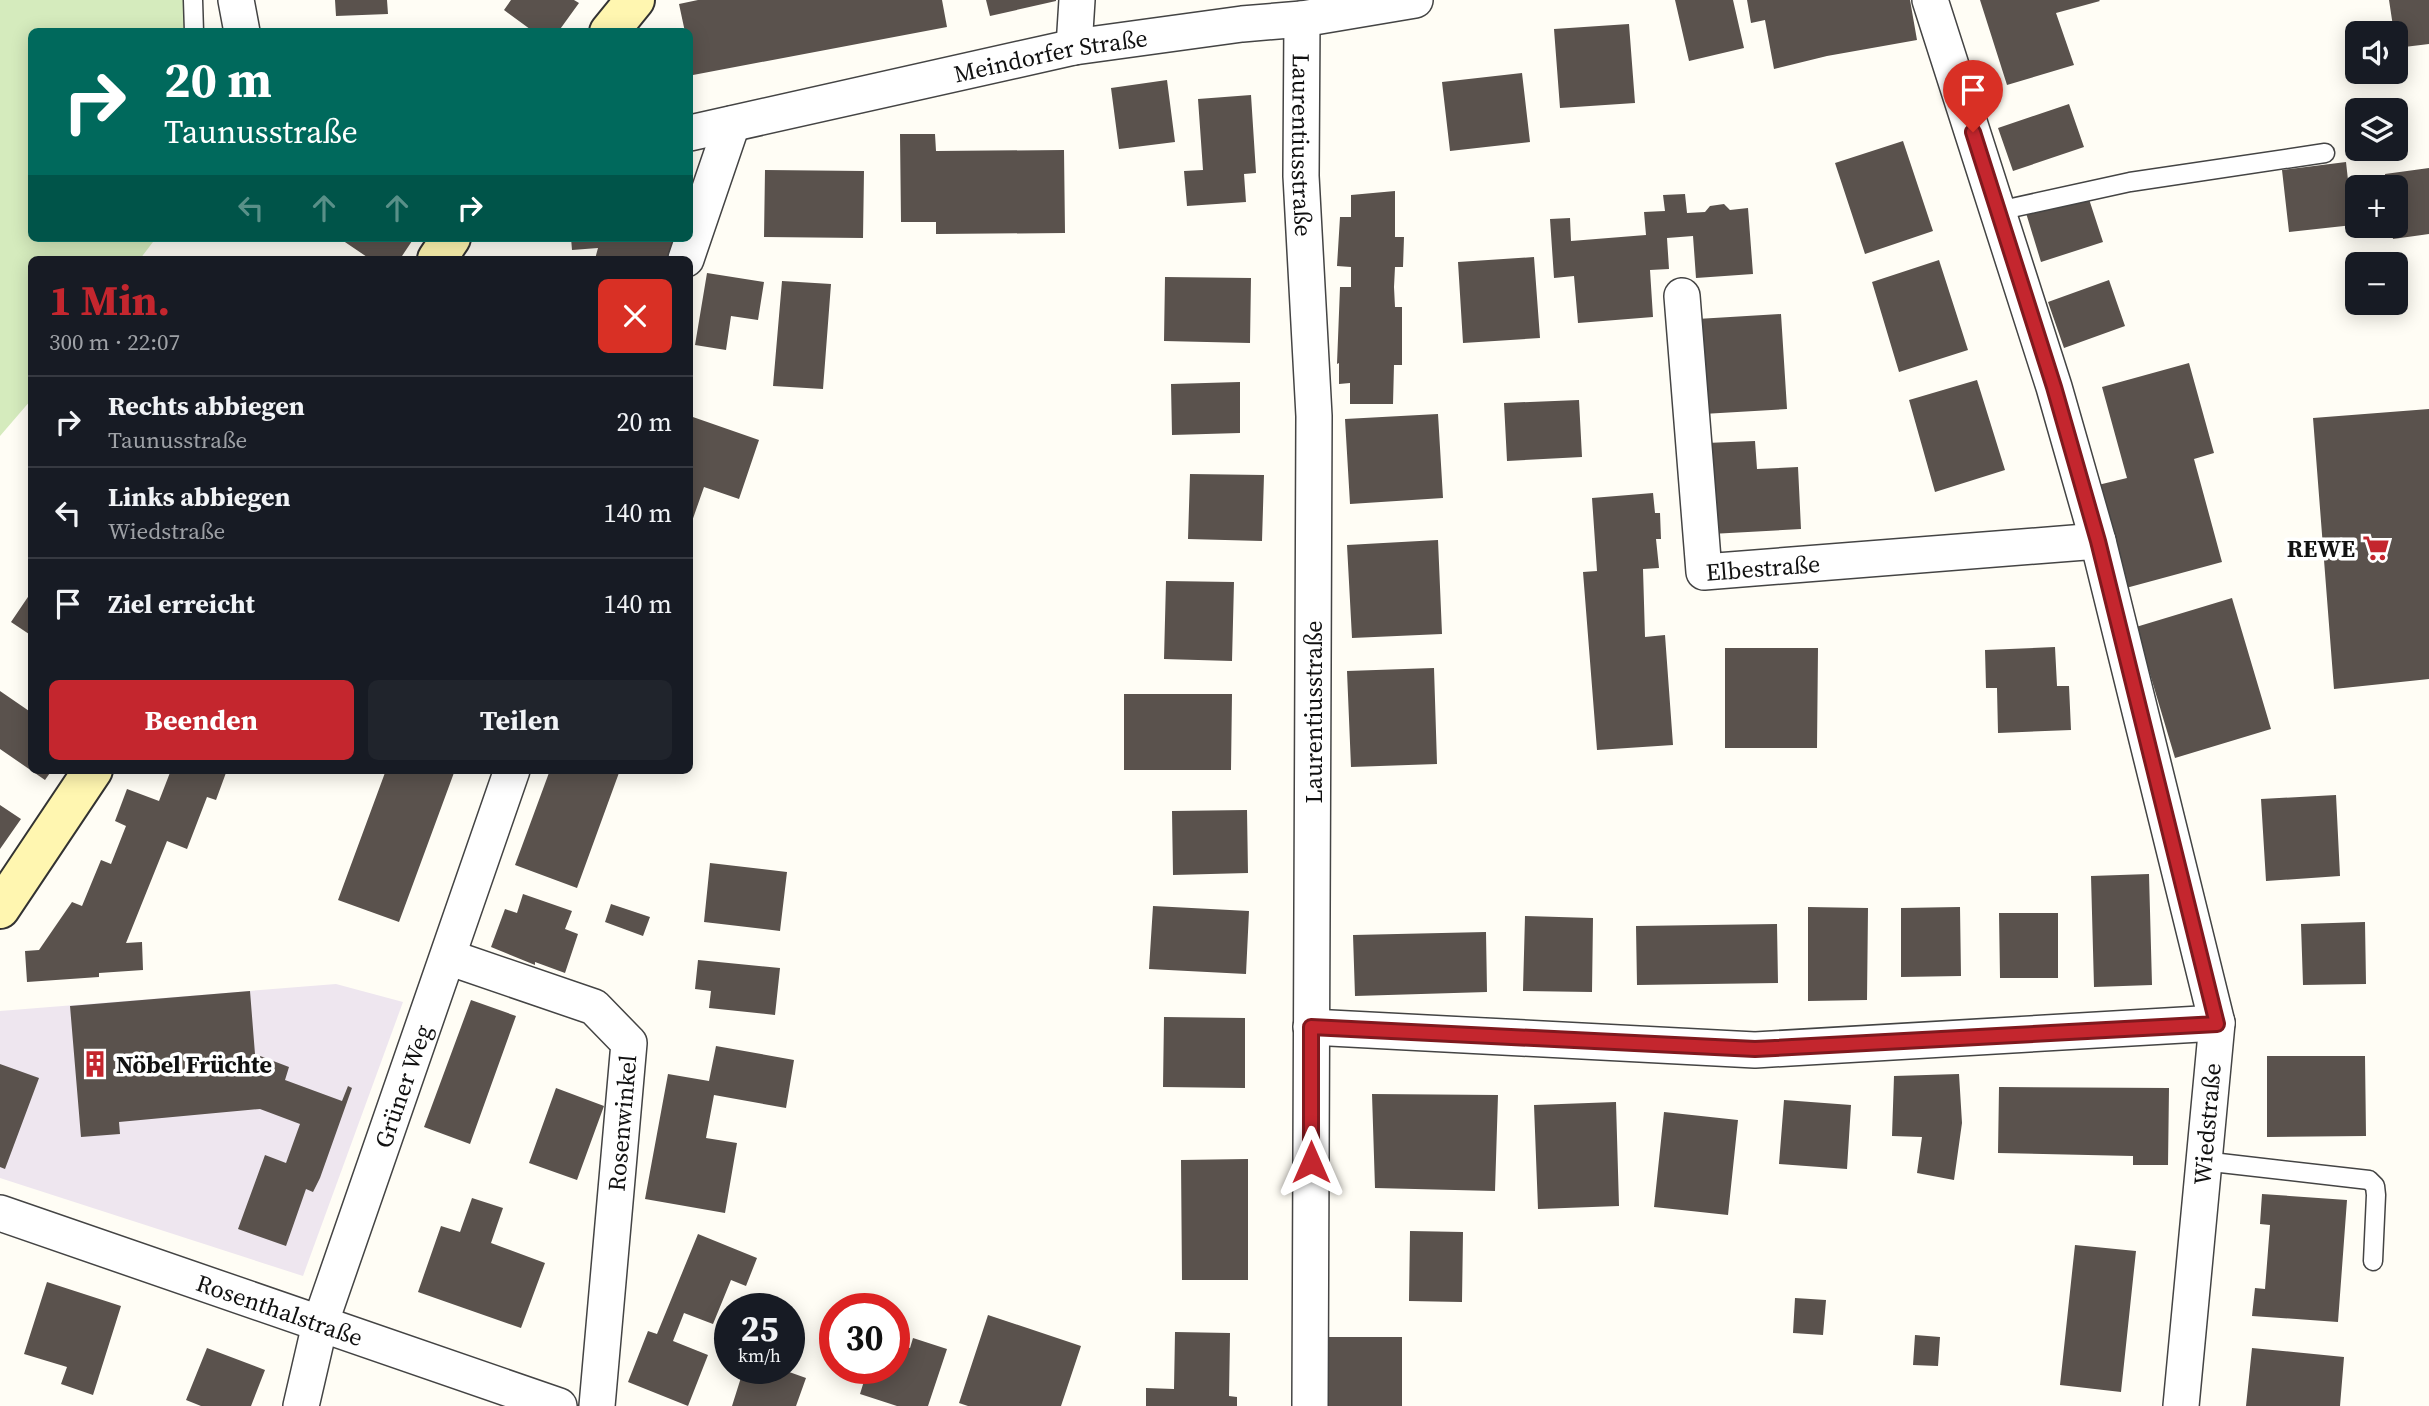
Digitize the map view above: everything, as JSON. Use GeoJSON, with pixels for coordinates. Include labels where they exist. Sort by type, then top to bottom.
{"type":"FeatureCollection","features":[{"type":"Feature","properties":{"kind":"street"},"geometry":{"type":"LineString","coordinates":[[236,0],[241,28]]}},
{"type":"Feature","properties":{"kind":"street"},"geometry":{"type":"LineString","coordinates":[[612,28],[635,0]]}},
{"type":"Feature","properties":{"kind":"street"},"geometry":{"type":"LineString","coordinates":[[1074,47],[1077,0]]}},
{"type":"Feature","properties":{"kind":"street","name":"Meindorfer Straße"},"geometry":{"type":"LineString","coordinates":[[693,132],[1074,47],[1242,18],[1302,19],[1415,0]]}},
{"type":"Feature","properties":{"kind":"street","name":"Wiedstraße"},"geometry":{"type":"LineString","coordinates":[[1930,0],[2054,387],[2098,541],[2217,1024],[2180,1406]]}},
{"type":"Feature","properties":{"kind":"street","name":"Laurentiusstraße"},"geometry":{"type":"LineString","coordinates":[[1302,19],[1301,176],[1314,416],[1310,1406]]}},
{"type":"Feature","properties":{"kind":"street"},"geometry":{"type":"LineString","coordinates":[[693,238],[732,124]]}},
{"type":"Feature","properties":{"kind":"street","name":"Elbestraße"},"geometry":{"type":"LineString","coordinates":[[1682,296],[1704,572],[2098,541]]}},
{"type":"Feature","properties":{"kind":"street"},"geometry":{"type":"LineString","coordinates":[[0,909],[90,774]]}},
{"type":"Feature","properties":{"kind":"street","name":"Grüner Weg"},"geometry":{"type":"LineString","coordinates":[[301,1406],[320,1324],[511,774]]}},
{"type":"Feature","properties":{"kind":"street","name":"Rosenwinkel"},"geometry":{"type":"LineString","coordinates":[[448,957],[594,1007],[629,1043],[597,1406]]}},
{"type":"Feature","properties":{"kind":"street"},"geometry":{"type":"LineString","coordinates":[[1311,1027],[1755,1049],[2217,1024]]}},
{"type":"Feature","properties":{"kind":"street","name":"Rosenthalstraße"},"geometry":{"type":"LineString","coordinates":[[0,1213],[559,1406]]}},
{"type":"Feature","properties":{"kind":"lane"},"geometry":{"type":"LineString","coordinates":[[193,0],[194,28]]}},
{"type":"Feature","properties":{"kind":"lane"},"geometry":{"type":"LineString","coordinates":[[1998,211],[2130,181],[2325,153]]}},
{"type":"Feature","properties":{"kind":"lane"},"geometry":{"type":"LineString","coordinates":[[2203,1161],[2369,1180],[2375,1186],[2376,1195],[2373,1261]]}},
{"type":"Feature","properties":{"kind":"shaded area"},"geometry":{"type":"Polygon","coordinates":[[[336,984],[403,1002],[303,1276],[0,1178],[0,1011],[336,984]]]}},
{"type":"Feature","properties":{"kind":"green space"},"geometry":{"type":"Polygon","coordinates":[[[0,0],[185,0],[186,28],[28,28],[28,242],[153,242],[142,256],[28,256],[28,403],[0,436],[0,0]]]}},
{"type":"Feature","properties":{"kind":"building"},"geometry":{"type":"Polygon","coordinates":[[[335,0],[387,0],[388,14],[336,16],[335,0]]]}},
{"type":"Feature","properties":{"kind":"building"},"geometry":{"type":"Polygon","coordinates":[[[511,0],[574,0],[579,3],[561,28],[529,28],[504,10],[511,0]]]}},
{"type":"Feature","properties":{"kind":"building"},"geometry":{"type":"Polygon","coordinates":[[[698,0],[942,0],[947,27],[693,75],[693,28],[684,28],[679,4],[698,0]]]}},
{"type":"Feature","properties":{"kind":"building"},"geometry":{"type":"Polygon","coordinates":[[[986,0],[1056,0],[1056,1],[990,16],[986,0]]]}},
{"type":"Feature","properties":{"kind":"building"},"geometry":{"type":"Polygon","coordinates":[[[1675,0],[1733,0],[1744,48],[1689,61],[1675,0]]]}},
{"type":"Feature","properties":{"kind":"building"},"geometry":{"type":"Polygon","coordinates":[[[1747,0],[1910,0],[1917,40],[1827,56],[1774,69],[1765,20],[1751,23],[1747,0]]]}},
{"type":"Feature","properties":{"kind":"building"},"geometry":{"type":"Polygon","coordinates":[[[1980,0],[2100,1],[2056,13],[2074,65],[2007,85],[1980,0]]]}},
{"type":"Feature","properties":{"kind":"building"},"geometry":{"type":"Polygon","coordinates":[[[2389,0],[2429,0],[2429,44],[2408,47],[2408,21],[2392,21],[2389,0]]]}},
{"type":"Feature","properties":{"kind":"building"},"geometry":{"type":"Polygon","coordinates":[[[1629,24],[1635,103],[1560,108],[1554,29],[1629,24]]]}},
{"type":"Feature","properties":{"kind":"building"},"geometry":{"type":"Polygon","coordinates":[[[1522,73],[1530,142],[1450,151],[1442,82],[1522,73]]]}},
{"type":"Feature","properties":{"kind":"building"},"geometry":{"type":"Polygon","coordinates":[[[1167,80],[1175,142],[1119,149],[1111,88],[1167,80]]]}},
{"type":"Feature","properties":{"kind":"building"},"geometry":{"type":"Polygon","coordinates":[[[1251,95],[1256,173],[1244,174],[1246,202],[1187,206],[1184,171],[1203,170],[1198,99],[1251,95]]]}},
{"type":"Feature","properties":{"kind":"building"},"geometry":{"type":"Polygon","coordinates":[[[2069,104],[2084,147],[2013,171],[1998,128],[2069,104]]]}},
{"type":"Feature","properties":{"kind":"building"},"geometry":{"type":"Polygon","coordinates":[[[900,134],[935,134],[936,151],[1064,150],[1065,233],[936,234],[936,222],[901,222],[900,134]]]}},
{"type":"Feature","properties":{"kind":"building"},"geometry":{"type":"Polygon","coordinates":[[[1903,141],[1933,231],[1865,254],[1835,163],[1903,141]]]}},
{"type":"Feature","properties":{"kind":"building"},"geometry":{"type":"Polygon","coordinates":[[[2346,162],[2345,226],[2289,232],[2282,170],[2346,162]]]}},
{"type":"Feature","properties":{"kind":"building"},"geometry":{"type":"Polygon","coordinates":[[[2429,168],[2429,234],[2408,237],[2408,175],[2385,174],[2429,168]]]}},
{"type":"Feature","properties":{"kind":"building"},"geometry":{"type":"Polygon","coordinates":[[[765,170],[864,171],[863,238],[764,237],[765,170]]]}},
{"type":"Feature","properties":{"kind":"building"},"geometry":{"type":"Polygon","coordinates":[[[1395,191],[1395,237],[1404,237],[1403,267],[1395,267],[1394,287],[1395,307],[1402,307],[1402,365],[1394,365],[1393,404],[1350,404],[1350,383],[1339,384],[1339,363],[1337,364],[1340,287],[1351,287],[1351,267],[1337,266],[1340,217],[1351,217],[1351,195],[1395,191]]]}},
{"type":"Feature","properties":{"kind":"building"},"geometry":{"type":"Polygon","coordinates":[[[2087,193],[2103,242],[2041,262],[2026,213],[2087,193]]]}},
{"type":"Feature","properties":{"kind":"building"},"geometry":{"type":"Polygon","coordinates":[[[1685,194],[1687,213],[1705,212],[1710,206],[1724,204],[1730,210],[1748,208],[1753,274],[1696,278],[1693,236],[1667,238],[1669,269],[1650,270],[1653,317],[1578,323],[1574,276],[1554,278],[1550,219],[1570,218],[1571,241],[1646,235],[1644,212],[1665,211],[1663,195],[1685,194]]]}},
{"type":"Feature","properties":{"kind":"building"},"geometry":{"type":"Polygon","coordinates":[[[345,242],[411,242],[402,256],[366,256],[345,242]]]}},
{"type":"Feature","properties":{"kind":"building"},"geometry":{"type":"Polygon","coordinates":[[[571,242],[674,242],[668,256],[596,256],[598,248],[572,250],[571,242]]]}},
{"type":"Feature","properties":{"kind":"building"},"geometry":{"type":"Polygon","coordinates":[[[1534,257],[1540,338],[1463,343],[1458,262],[1534,257]]]}},
{"type":"Feature","properties":{"kind":"building"},"geometry":{"type":"Polygon","coordinates":[[[1939,260],[1968,350],[1899,372],[1872,282],[1939,260]]]}},
{"type":"Feature","properties":{"kind":"building"},"geometry":{"type":"Polygon","coordinates":[[[707,273],[764,282],[758,320],[731,316],[726,350],[695,345],[707,273]]]}},
{"type":"Feature","properties":{"kind":"building"},"geometry":{"type":"Polygon","coordinates":[[[1165,277],[1251,278],[1250,343],[1164,341],[1165,277]]]}},
{"type":"Feature","properties":{"kind":"building"},"geometry":{"type":"Polygon","coordinates":[[[2109,280],[2125,326],[2064,348],[2048,302],[2109,280]]]}},
{"type":"Feature","properties":{"kind":"building"},"geometry":{"type":"Polygon","coordinates":[[[782,281],[831,284],[823,389],[773,386],[782,281]]]}},
{"type":"Feature","properties":{"kind":"building"},"geometry":{"type":"Polygon","coordinates":[[[1781,314],[1787,409],[1703,414],[1697,319],[1781,314]]]}},
{"type":"Feature","properties":{"kind":"building"},"geometry":{"type":"Polygon","coordinates":[[[2189,363],[2214,453],[2194,459],[2222,562],[2126,588],[2098,485],[2127,478],[2102,387],[2189,363]]]}},
{"type":"Feature","properties":{"kind":"building"},"geometry":{"type":"Polygon","coordinates":[[[1977,380],[2005,470],[1935,492],[1909,400],[1977,380]]]}},
{"type":"Feature","properties":{"kind":"building"},"geometry":{"type":"Polygon","coordinates":[[[1240,382],[1240,433],[1172,435],[1171,384],[1240,382]]]}},
{"type":"Feature","properties":{"kind":"building"},"geometry":{"type":"Polygon","coordinates":[[[1579,400],[1582,457],[1507,461],[1504,403],[1579,400]]]}},
{"type":"Feature","properties":{"kind":"building","name":"REWE"},"geometry":{"type":"Polygon","coordinates":[[[2429,409],[2429,679],[2334,689],[2313,418],[2429,409]]]}},
{"type":"Feature","properties":{"kind":"building"},"geometry":{"type":"Polygon","coordinates":[[[1438,414],[1443,498],[1350,504],[1345,419],[1438,414]]]}},
{"type":"Feature","properties":{"kind":"building"},"geometry":{"type":"Polygon","coordinates":[[[693,417],[759,440],[739,499],[704,487],[693,518],[693,417]]]}},
{"type":"Feature","properties":{"kind":"building"},"geometry":{"type":"Polygon","coordinates":[[[1755,441],[1757,469],[1798,467],[1801,529],[1711,534],[1706,443],[1755,441]]]}},
{"type":"Feature","properties":{"kind":"building"},"geometry":{"type":"Polygon","coordinates":[[[1190,474],[1264,475],[1262,541],[1188,539],[1190,474]]]}},
{"type":"Feature","properties":{"kind":"building"},"geometry":{"type":"Polygon","coordinates":[[[1653,493],[1655,513],[1660,513],[1661,539],[1656,539],[1659,568],[1643,569],[1645,637],[1665,635],[1673,745],[1597,750],[1583,572],[1597,571],[1592,498],[1653,493]]]}},
{"type":"Feature","properties":{"kind":"building"},"geometry":{"type":"Polygon","coordinates":[[[1438,540],[1442,634],[1352,638],[1347,545],[1438,540]]]}},
{"type":"Feature","properties":{"kind":"building"},"geometry":{"type":"Polygon","coordinates":[[[1166,581],[1234,582],[1232,661],[1164,659],[1166,581]]]}},
{"type":"Feature","properties":{"kind":"building"},"geometry":{"type":"Polygon","coordinates":[[[28,597],[28,633],[11,622],[28,597]]]}},
{"type":"Feature","properties":{"kind":"building"},"geometry":{"type":"Polygon","coordinates":[[[2232,598],[2271,729],[2175,758],[2136,627],[2232,598]]]}},
{"type":"Feature","properties":{"kind":"building"},"geometry":{"type":"Polygon","coordinates":[[[2055,647],[2057,686],[2069,686],[2071,730],[1998,733],[1997,688],[1986,688],[1985,650],[2055,647]]]}},
{"type":"Feature","properties":{"kind":"building"},"geometry":{"type":"Polygon","coordinates":[[[1725,648],[1818,648],[1817,748],[1725,748],[1725,648]]]}},
{"type":"Feature","properties":{"kind":"building"},"geometry":{"type":"Polygon","coordinates":[[[1434,668],[1437,764],[1351,767],[1347,671],[1434,668]]]}},
{"type":"Feature","properties":{"kind":"building"},"geometry":{"type":"Polygon","coordinates":[[[0,691],[28,710],[28,768],[0,749],[0,691]]]}},
{"type":"Feature","properties":{"kind":"building"},"geometry":{"type":"Polygon","coordinates":[[[1124,694],[1232,694],[1231,770],[1124,770],[1124,694]]]}},
{"type":"Feature","properties":{"kind":"building"},"geometry":{"type":"Polygon","coordinates":[[[36,774],[49,774],[45,780],[36,774]]]}},
{"type":"Feature","properties":{"kind":"building"},"geometry":{"type":"Polygon","coordinates":[[[169,774],[226,774],[216,800],[207,797],[187,849],[167,841],[126,943],[142,942],[143,970],[99,973],[99,977],[27,982],[25,951],[39,950],[72,902],[82,906],[101,860],[111,864],[126,826],[115,821],[127,789],[159,801],[169,774]]]}},
{"type":"Feature","properties":{"kind":"building"},"geometry":{"type":"Polygon","coordinates":[[[385,774],[454,774],[399,922],[338,900],[385,774]]]}},
{"type":"Feature","properties":{"kind":"building"},"geometry":{"type":"Polygon","coordinates":[[[549,774],[619,774],[577,888],[515,865],[549,774]]]}},
{"type":"Feature","properties":{"kind":"building"},"geometry":{"type":"Polygon","coordinates":[[[2336,795],[2340,876],[2266,881],[2261,799],[2336,795]]]}},
{"type":"Feature","properties":{"kind":"building"},"geometry":{"type":"Polygon","coordinates":[[[0,805],[21,819],[0,849],[0,805]]]}},
{"type":"Feature","properties":{"kind":"building"},"geometry":{"type":"Polygon","coordinates":[[[1247,810],[1248,873],[1173,875],[1172,811],[1247,810]]]}},
{"type":"Feature","properties":{"kind":"building"},"geometry":{"type":"Polygon","coordinates":[[[710,863],[787,872],[780,931],[704,922],[710,863]]]}},
{"type":"Feature","properties":{"kind":"building"},"geometry":{"type":"Polygon","coordinates":[[[2149,874],[2152,985],[2094,987],[2091,876],[2149,874]]]}},
{"type":"Feature","properties":{"kind":"building"},"geometry":{"type":"Polygon","coordinates":[[[523,894],[572,911],[565,929],[578,934],[565,973],[535,962],[535,965],[491,947],[505,909],[517,913],[523,894]]]}},
{"type":"Feature","properties":{"kind":"building"},"geometry":{"type":"Polygon","coordinates":[[[611,904],[650,917],[643,936],[605,922],[611,904]]]}},
{"type":"Feature","properties":{"kind":"building"},"geometry":{"type":"Polygon","coordinates":[[[1153,906],[1249,911],[1246,974],[1149,969],[1153,906]]]}},
{"type":"Feature","properties":{"kind":"building"},"geometry":{"type":"Polygon","coordinates":[[[1808,907],[1868,908],[1867,1000],[1808,1001],[1808,907]]]}},
{"type":"Feature","properties":{"kind":"building"},"geometry":{"type":"Polygon","coordinates":[[[1960,907],[1961,976],[1901,977],[1901,908],[1960,907]]]}},
{"type":"Feature","properties":{"kind":"building"},"geometry":{"type":"Polygon","coordinates":[[[1999,913],[2058,913],[2058,978],[2000,978],[1999,913]]]}},
{"type":"Feature","properties":{"kind":"building"},"geometry":{"type":"Polygon","coordinates":[[[1525,916],[1593,918],[1592,992],[1523,991],[1525,916]]]}},
{"type":"Feature","properties":{"kind":"building"},"geometry":{"type":"Polygon","coordinates":[[[2365,922],[2366,984],[2303,985],[2301,924],[2365,922]]]}},
{"type":"Feature","properties":{"kind":"building"},"geometry":{"type":"Polygon","coordinates":[[[1777,924],[1778,983],[1637,985],[1636,926],[1777,924]]]}},
{"type":"Feature","properties":{"kind":"building"},"geometry":{"type":"Polygon","coordinates":[[[1486,932],[1487,992],[1355,996],[1353,935],[1486,932]]]}},
{"type":"Feature","properties":{"kind":"building"},"geometry":{"type":"Polygon","coordinates":[[[698,960],[780,968],[775,1015],[709,1008],[711,991],[695,989],[698,960]]]}},
{"type":"Feature","properties":{"kind":"building"},"geometry":{"type":"Polygon","coordinates":[[[250,991],[255,1054],[289,1067],[285,1080],[342,1101],[348,1086],[352,1088],[320,1178],[313,1192],[306,1189],[286,1246],[238,1229],[265,1155],[286,1163],[300,1124],[260,1109],[119,1122],[120,1134],[81,1137],[70,1006],[250,991]]]}},
{"type":"Feature","properties":{"kind":"building"},"geometry":{"type":"Polygon","coordinates":[[[471,1000],[516,1016],[470,1144],[424,1127],[471,1000]]]}},
{"type":"Feature","properties":{"kind":"building"},"geometry":{"type":"Polygon","coordinates":[[[1164,1017],[1245,1018],[1245,1088],[1163,1087],[1164,1017]]]}},
{"type":"Feature","properties":{"kind":"building"},"geometry":{"type":"Polygon","coordinates":[[[716,1046],[794,1060],[786,1108],[714,1095],[706,1138],[737,1143],[725,1213],[645,1199],[668,1074],[709,1081],[716,1046]]]}},
{"type":"Feature","properties":{"kind":"building"},"geometry":{"type":"Polygon","coordinates":[[[2267,1056],[2365,1056],[2366,1136],[2267,1137],[2267,1056]]]}},
{"type":"Feature","properties":{"kind":"building"},"geometry":{"type":"Polygon","coordinates":[[[0,1064],[39,1078],[5,1169],[0,1167],[0,1064]]]}},
{"type":"Feature","properties":{"kind":"building"},"geometry":{"type":"Polygon","coordinates":[[[1959,1074],[1962,1123],[1954,1180],[1917,1173],[1922,1137],[1892,1136],[1894,1076],[1959,1074]]]}},
{"type":"Feature","properties":{"kind":"building"},"geometry":{"type":"Polygon","coordinates":[[[1999,1087],[2169,1088],[2168,1165],[2133,1165],[2133,1156],[1998,1153],[1999,1087]]]}},
{"type":"Feature","properties":{"kind":"building"},"geometry":{"type":"Polygon","coordinates":[[[556,1088],[604,1106],[577,1180],[529,1163],[556,1088]]]}},
{"type":"Feature","properties":{"kind":"building"},"geometry":{"type":"Polygon","coordinates":[[[1372,1094],[1498,1095],[1495,1191],[1375,1188],[1372,1094]]]}},
{"type":"Feature","properties":{"kind":"building"},"geometry":{"type":"Polygon","coordinates":[[[1784,1100],[1851,1105],[1847,1169],[1779,1164],[1784,1100]]]}},
{"type":"Feature","properties":{"kind":"building"},"geometry":{"type":"Polygon","coordinates":[[[1616,1102],[1619,1206],[1538,1209],[1534,1105],[1616,1102]]]}},
{"type":"Feature","properties":{"kind":"building"},"geometry":{"type":"Polygon","coordinates":[[[1664,1112],[1738,1120],[1728,1215],[1654,1207],[1664,1112]]]}},
{"type":"Feature","properties":{"kind":"building"},"geometry":{"type":"Polygon","coordinates":[[[1248,1159],[1248,1280],[1182,1280],[1181,1160],[1248,1159]]]}},
{"type":"Feature","properties":{"kind":"building"},"geometry":{"type":"Polygon","coordinates":[[[2262,1194],[2347,1200],[2338,1322],[2252,1316],[2255,1288],[2265,1289],[2270,1225],[2260,1224],[2262,1194]]]}},
{"type":"Feature","properties":{"kind":"building"},"geometry":{"type":"Polygon","coordinates":[[[472,1198],[503,1208],[491,1243],[545,1263],[521,1328],[418,1292],[441,1226],[460,1232],[472,1198]]]}},
{"type":"Feature","properties":{"kind":"building"},"geometry":{"type":"Polygon","coordinates":[[[1410,1231],[1463,1232],[1462,1302],[1409,1301],[1410,1231]]]}},
{"type":"Feature","properties":{"kind":"building"},"geometry":{"type":"Polygon","coordinates":[[[698,1234],[757,1258],[746,1286],[731,1280],[726,1293],[714,1293],[713,1324],[684,1313],[673,1341],[708,1355],[688,1406],[628,1382],[648,1331],[657,1334],[698,1234]]]}},
{"type":"Feature","properties":{"kind":"building"},"geometry":{"type":"Polygon","coordinates":[[[2075,1245],[2136,1251],[2121,1392],[2060,1385],[2075,1245]]]}},
{"type":"Feature","properties":{"kind":"building"},"geometry":{"type":"Polygon","coordinates":[[[47,1282],[121,1306],[93,1395],[61,1384],[67,1367],[24,1354],[47,1282]]]}},
{"type":"Feature","properties":{"kind":"building"},"geometry":{"type":"Polygon","coordinates":[[[1795,1298],[1826,1300],[1823,1335],[1793,1333],[1795,1298]]]}},
{"type":"Feature","properties":{"kind":"building"},"geometry":{"type":"Polygon","coordinates":[[[988,1315],[1081,1346],[1061,1406],[968,1406],[959,1403],[988,1315]]]}},
{"type":"Feature","properties":{"kind":"building"},"geometry":{"type":"Polygon","coordinates":[[[1175,1332],[1230,1333],[1229,1396],[1237,1397],[1237,1406],[1146,1406],[1146,1388],[1174,1389],[1175,1332]]]}},
{"type":"Feature","properties":{"kind":"building"},"geometry":{"type":"Polygon","coordinates":[[[1915,1335],[1940,1337],[1938,1366],[1913,1365],[1915,1335]]]}},
{"type":"Feature","properties":{"kind":"building"},"geometry":{"type":"Polygon","coordinates":[[[1320,1337],[1402,1337],[1402,1406],[1320,1406],[1320,1337]]]}},
{"type":"Feature","properties":{"kind":"building"},"geometry":{"type":"Polygon","coordinates":[[[913,1338],[947,1349],[928,1406],[897,1406],[860,1394],[863,1384],[910,1384],[910,1348],[913,1338]]]}},
{"type":"Feature","properties":{"kind":"building"},"geometry":{"type":"Polygon","coordinates":[[[207,1348],[265,1370],[251,1406],[201,1406],[186,1400],[207,1348]]]}},
{"type":"Feature","properties":{"kind":"building"},"geometry":{"type":"Polygon","coordinates":[[[2252,1348],[2344,1357],[2340,1406],[2246,1406],[2252,1348]]]}},
{"type":"Feature","properties":{"kind":"building"},"geometry":{"type":"Polygon","coordinates":[[[739,1384],[804,1384],[796,1406],[732,1406],[739,1384]]]}},
{"type":"Feature","properties":{"kind":"place","name":"REWE"},"geometry":{"type":"Point","coordinates":[2376,548]}},
{"type":"Feature","properties":{"kind":"place","name":"Nöbel Früchte"},"geometry":{"type":"Point","coordinates":[95,1064]}},
{"type":"Feature","properties":{"kind":"route"},"geometry":{"type":"LineString","coordinates":[[1311,1162],[1311,1027],[1755,1049],[2217,1024],[2098,541],[2054,387],[1973,132]]}}]}
